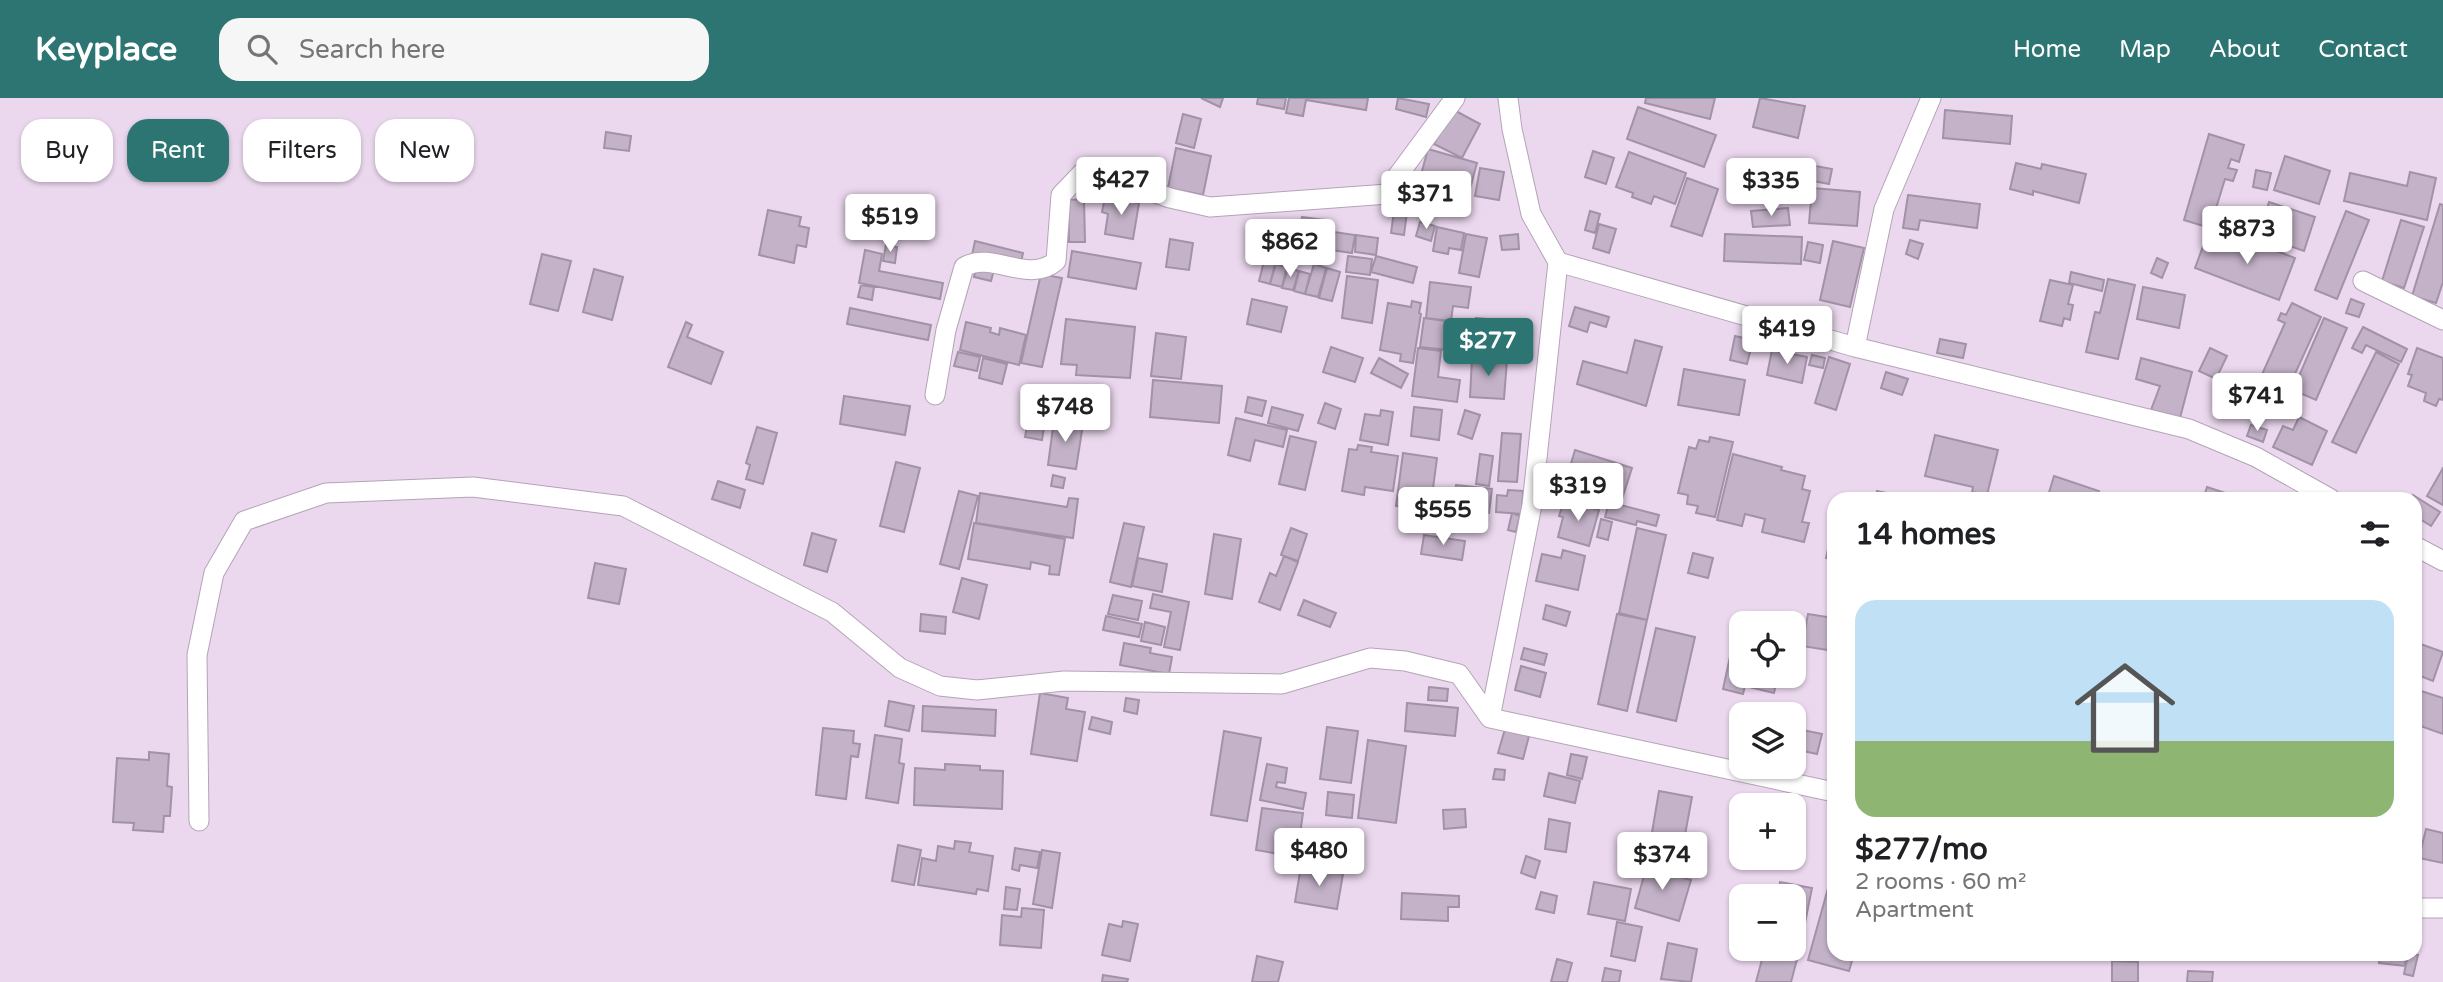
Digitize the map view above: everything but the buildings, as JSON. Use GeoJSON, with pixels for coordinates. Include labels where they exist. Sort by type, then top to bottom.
{"type":"FeatureCollection","features":[{"type":"Feature","properties":{"kind":"street"},"geometry":{"type":"LineString","coordinates":[[936,395],[946,330],[964,267],[975,262],[1037,271],[1056,261],[1062,195],[1082,173],[1113,178],[1170,198],[1210,207],[1388,194],[1396,178],[1455,98]]}},
{"type":"Feature","properties":{"kind":"street"},"geometry":{"type":"LineString","coordinates":[[1490,718],[1532,505],[1558,262],[1531,214],[1512,129],[1508,98]]}},
{"type":"Feature","properties":{"kind":"street"},"geometry":{"type":"LineString","coordinates":[[1855,347],[1884,209],[1931,98]]}},
{"type":"Feature","properties":{"kind":"street"},"geometry":{"type":"LineString","coordinates":[[1558,262],[1855,347],[2189,429],[2256,457],[2318,492]]}},
{"type":"Feature","properties":{"kind":"street"},"geometry":{"type":"LineString","coordinates":[[2363,281],[2443,320]]}},
{"type":"Feature","properties":{"kind":"street"},"geometry":{"type":"LineString","coordinates":[[199,821],[197,655],[214,573],[244,521],[326,493],[473,487],[623,506],[832,612],[900,667],[940,686],[976,690],[1064,681],[1282,684],[1370,658],[1405,661],[1459,674],[1490,718],[1827,790]]}},
{"type":"Feature","properties":{"kind":"street"},"geometry":{"type":"LineString","coordinates":[[2422,550],[2443,561]]}},
{"type":"Feature","properties":{"kind":"street"},"geometry":{"type":"LineString","coordinates":[[2422,908],[2443,908]]}}]}
